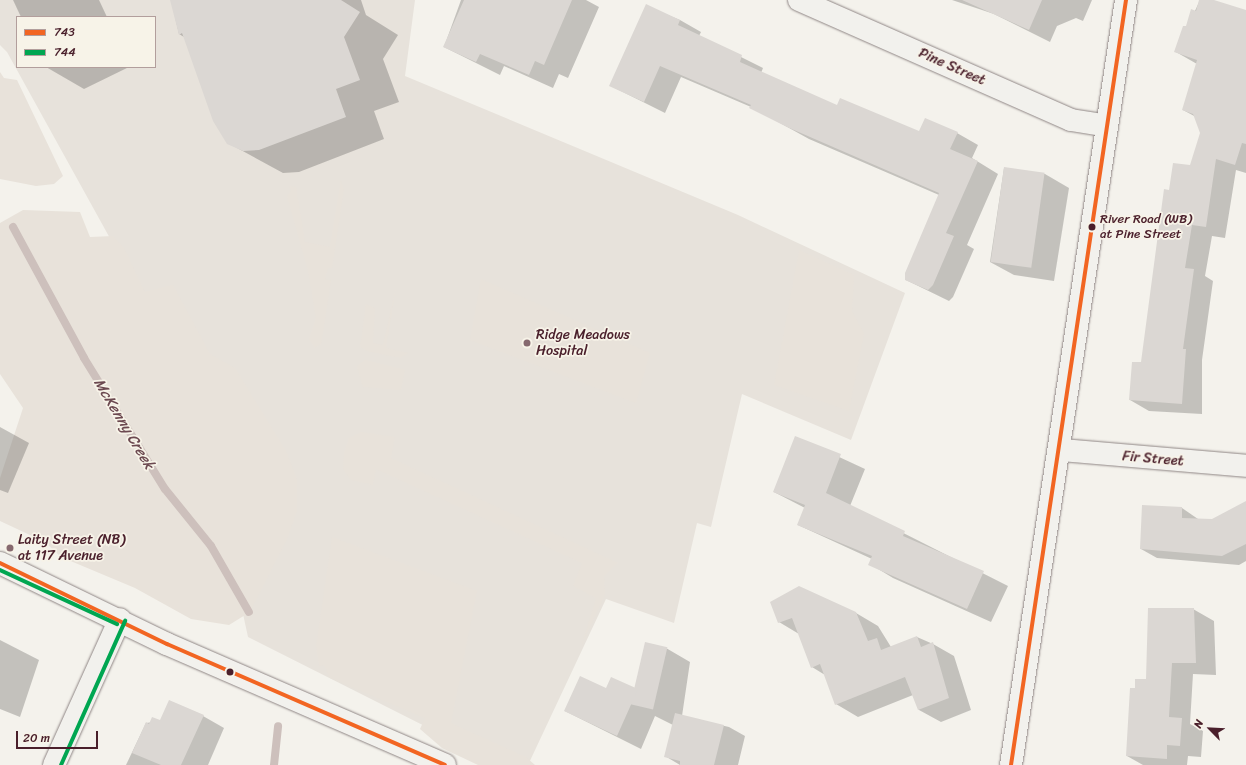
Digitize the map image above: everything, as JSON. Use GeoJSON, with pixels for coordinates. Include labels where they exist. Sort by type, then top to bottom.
{"type":"FeatureCollection","features":[{"type":"Feature","properties":{"kind":"street","name":"Pine Street"},"geometry":{"type":"LineString","coordinates":[[799,0],[1071,120],[1107,126]]}},
{"type":"Feature","properties":{"kind":"street"},"geometry":{"type":"LineString","coordinates":[[1010,765],[1061,450],[1126,0]]}},
{"type":"Feature","properties":{"kind":"street","name":"Fir Street"},"geometry":{"type":"LineString","coordinates":[[1061,450],[1246,466]]}},
{"type":"Feature","properties":{"kind":"street"},"geometry":{"type":"LineString","coordinates":[[0,563],[120,619],[167,644],[445,765]]}},
{"type":"Feature","properties":{"kind":"street"},"geometry":{"type":"LineString","coordinates":[[54,765],[120,619]]}},
{"type":"Feature","properties":{"kind":"shaded area","name":"Ridge Meadows Hospital"},"geometry":{"type":"Polygon","coordinates":[[[0,0],[415,0],[405,76],[738,215],[905,293],[851,440],[742,394],[711,527],[697,523],[674,623],[606,599],[528,765],[502,765],[248,637],[195,392],[7,52],[0,45],[0,0]]]}},
{"type":"Feature","properties":{"kind":"shaded area"},"geometry":{"type":"Polygon","coordinates":[[[0,72],[4,78],[17,80],[63,176],[54,184],[36,186],[0,179],[0,72]]]}},
{"type":"Feature","properties":{"kind":"shaded area"},"geometry":{"type":"Polygon","coordinates":[[[341,181],[344,189],[332,268],[328,268],[325,279],[331,280],[323,333],[321,344],[315,348],[309,339],[316,318],[308,271],[287,196],[291,191],[289,186],[296,187],[305,242],[330,247],[341,181]]]}},
{"type":"Feature","properties":{"kind":"shaded area"},"geometry":{"type":"Polygon","coordinates":[[[23,210],[80,212],[90,237],[113,236],[124,248],[145,292],[173,285],[210,354],[235,368],[286,451],[297,479],[297,511],[287,539],[250,612],[229,625],[191,619],[135,588],[61,557],[45,542],[0,521],[0,478],[23,408],[0,374],[0,223],[23,210]]]}},
{"type":"Feature","properties":{"kind":"shaded area"},"geometry":{"type":"Polygon","coordinates":[[[799,250],[854,275],[852,311],[864,334],[849,411],[774,385],[799,250]]]}},
{"type":"Feature","properties":{"kind":"shaded area"},"geometry":{"type":"Polygon","coordinates":[[[481,279],[650,353],[636,403],[470,340],[481,279]]]}},
{"type":"Feature","properties":{"kind":"shaded area"},"geometry":{"type":"Polygon","coordinates":[[[396,287],[386,348],[408,353],[400,358],[367,351],[360,347],[366,304],[375,308],[373,343],[383,345],[396,287]]]}},
{"type":"Feature","properties":{"kind":"shaded area"},"geometry":{"type":"Polygon","coordinates":[[[365,360],[405,370],[401,390],[363,387],[357,366],[365,360]]]}},
{"type":"Feature","properties":{"kind":"shaded area"},"geometry":{"type":"Polygon","coordinates":[[[361,432],[395,437],[391,458],[618,563],[604,577],[605,595],[582,644],[596,598],[573,586],[582,563],[376,469],[373,485],[351,480],[343,469],[344,453],[349,438],[361,432]]]}},
{"type":"Feature","properties":{"kind":"shaded area"},"geometry":{"type":"Polygon","coordinates":[[[332,537],[477,591],[451,723],[526,757],[535,765],[478,765],[442,748],[420,729],[425,718],[330,678],[324,665],[319,666],[316,647],[332,537]]]}},
{"type":"Feature","properties":{"kind":"building"},"geometry":{"type":"Polygon","coordinates":[[[170,0],[341,0],[360,12],[344,37],[360,80],[336,89],[346,117],[259,150],[243,151],[227,144],[213,121],[182,33],[179,35],[170,0]]]}},
{"type":"Feature","properties":{"kind":"building"},"geometry":{"type":"Polygon","coordinates":[[[464,0],[572,0],[544,65],[535,61],[529,75],[480,54],[476,62],[443,47],[464,0]]]}},
{"type":"Feature","properties":{"kind":"building"},"geometry":{"type":"Polygon","coordinates":[[[962,0],[1042,0],[1029,30],[962,0]]]}},
{"type":"Feature","properties":{"kind":"building"},"geometry":{"type":"Polygon","coordinates":[[[1199,0],[1214,0],[1246,10],[1246,144],[1242,143],[1235,165],[1216,159],[1206,227],[1192,225],[1185,268],[1194,269],[1183,349],[1186,349],[1182,404],[1129,400],[1132,362],[1141,362],[1164,189],[1169,190],[1173,163],[1190,165],[1200,133],[1193,114],[1182,110],[1197,60],[1174,52],[1183,26],[1186,26],[1191,9],[1196,11],[1199,0]]]}},
{"type":"Feature","properties":{"kind":"building"},"geometry":{"type":"Polygon","coordinates":[[[646,4],[680,20],[678,25],[742,55],[740,62],[837,105],[840,98],[919,131],[925,118],[958,132],[950,149],[978,161],[946,233],[954,236],[933,285],[928,290],[905,280],[905,273],[939,193],[787,127],[749,108],[751,105],[660,66],[644,102],[609,86],[646,4]]]}},
{"type":"Feature","properties":{"kind":"building"},"geometry":{"type":"Polygon","coordinates":[[[1004,167],[1045,173],[1031,268],[991,262],[1004,167]]]}},
{"type":"Feature","properties":{"kind":"building"},"geometry":{"type":"Polygon","coordinates":[[[795,436],[841,454],[826,493],[905,531],[903,536],[984,571],[967,609],[868,565],[872,556],[797,525],[805,505],[773,492],[795,436]]]}},
{"type":"Feature","properties":{"kind":"building"},"geometry":{"type":"Polygon","coordinates":[[[1246,501],[1246,544],[1222,556],[1140,549],[1142,505],[1182,507],[1182,518],[1212,519],[1246,501]]]}},
{"type":"Feature","properties":{"kind":"building"},"geometry":{"type":"Polygon","coordinates":[[[799,586],[856,612],[868,641],[877,638],[881,650],[917,636],[921,647],[933,642],[949,698],[918,710],[905,677],[835,705],[820,664],[811,668],[792,618],[778,623],[770,602],[799,586]]]}},
{"type":"Feature","properties":{"kind":"building"},"geometry":{"type":"Polygon","coordinates":[[[1148,608],[1194,608],[1196,663],[1172,663],[1169,717],[1182,718],[1180,746],[1167,745],[1167,759],[1126,756],[1130,688],[1135,688],[1135,679],[1146,679],[1148,608]]]}},
{"type":"Feature","properties":{"kind":"building"},"geometry":{"type":"Polygon","coordinates":[[[645,642],[667,647],[653,710],[631,704],[645,642]]]}},
{"type":"Feature","properties":{"kind":"building"},"geometry":{"type":"Polygon","coordinates":[[[580,676],[606,688],[611,677],[638,689],[617,736],[564,711],[580,676]]]}},
{"type":"Feature","properties":{"kind":"building"},"geometry":{"type":"Polygon","coordinates":[[[169,700],[204,715],[181,765],[161,765],[132,753],[146,722],[149,724],[152,717],[160,720],[169,700]]]}},
{"type":"Feature","properties":{"kind":"building"},"geometry":{"type":"Polygon","coordinates":[[[675,713],[724,725],[714,765],[680,765],[680,761],[664,757],[675,713]]]}},
{"type":"Feature","properties":{"kind":"waterway","name":"McKenny Creek"},"geometry":{"type":"LineString","coordinates":[[13,227],[84,358],[165,489],[211,546],[249,612]]}},
{"type":"Feature","properties":{"kind":"waterway","name":"McKenny Creek"},"geometry":{"type":"LineString","coordinates":[[274,765],[278,726]]}},
{"type":"Feature","properties":{"kind":"transit line","name":"743"},"geometry":{"type":"LineString","coordinates":[[1011,765],[1126,0]]}},
{"type":"Feature","properties":{"kind":"transit line","name":"743"},"geometry":{"type":"LineString","coordinates":[[0,563],[167,644],[445,765]]}},
{"type":"Feature","properties":{"kind":"transit line","name":"744"},"geometry":{"type":"LineString","coordinates":[[0,570],[117,624]]}},
{"type":"Feature","properties":{"kind":"transit line","name":"744"},"geometry":{"type":"LineString","coordinates":[[61,765],[125,621]]}},
{"type":"Feature","properties":{"kind":"place","name":"River Road (WB) at Pine Street"},"geometry":{"type":"Point","coordinates":[1092,227]}},
{"type":"Feature","properties":{"kind":"place","name":"Ridge Meadows Hospital"},"geometry":{"type":"Point","coordinates":[527,343]}},
{"type":"Feature","properties":{"kind":"place","name":"Laity Street (NB) at 117 Avenue"},"geometry":{"type":"Point","coordinates":[10,548]}}]}
